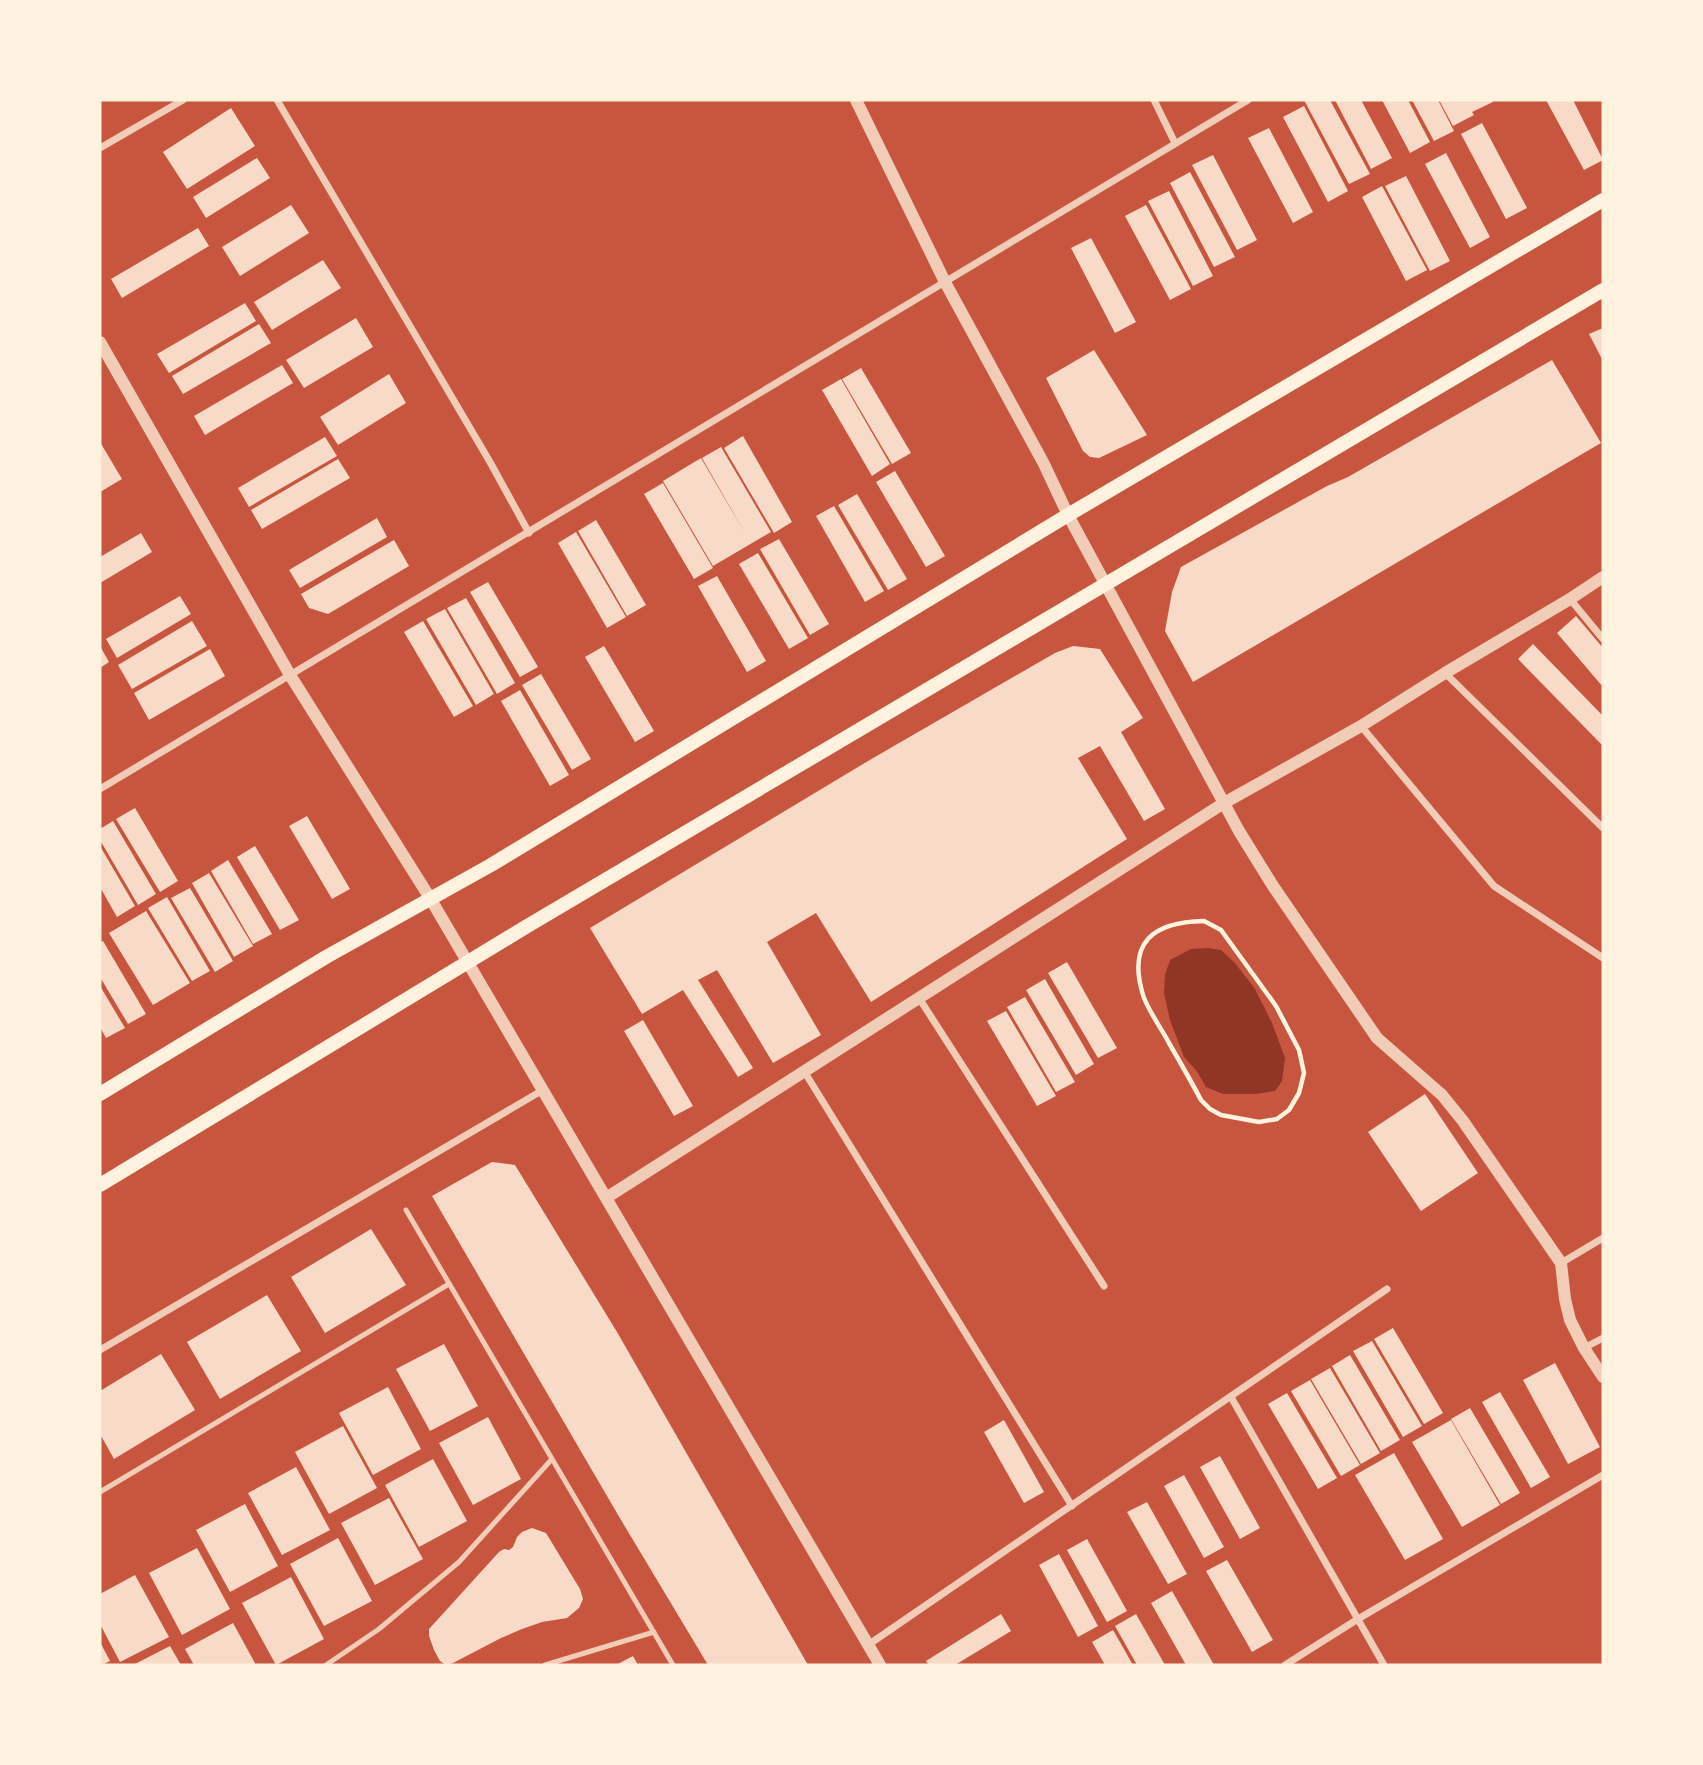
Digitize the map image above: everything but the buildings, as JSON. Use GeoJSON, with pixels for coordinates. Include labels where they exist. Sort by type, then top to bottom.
{"type":"FeatureCollection","features":[{"type":"Feature","properties":{"kind":"main road"},"geometry":{"type":"LineString","coordinates":[[100,1094],[326,957],[491,865],[1068,515],[1603,201]]}},
{"type":"Feature","properties":{"kind":"main road"},"geometry":{"type":"LineString","coordinates":[[100,1185],[541,917],[1603,289]]}},
{"type":"Feature","properties":{"kind":"street"},"geometry":{"type":"LineString","coordinates":[[100,148],[183,100]]}},
{"type":"Feature","properties":{"kind":"street"},"geometry":{"type":"LineString","coordinates":[[277,100],[529,533]]}},
{"type":"Feature","properties":{"kind":"street"},"geometry":{"type":"LineString","coordinates":[[856,100],[945,282],[1044,464],[1068,515],[1224,803],[1273,887],[1377,1038],[1442,1095],[1464,1121],[1561,1264],[1570,1320],[1603,1377]]}},
{"type":"Feature","properties":{"kind":"street"},"geometry":{"type":"LineString","coordinates":[[1154,100],[1175,143]]}},
{"type":"Feature","properties":{"kind":"street"},"geometry":{"type":"LineString","coordinates":[[100,789],[1248,100]]}},
{"type":"Feature","properties":{"kind":"street"},"geometry":{"type":"LineString","coordinates":[[100,342],[290,675],[430,898],[880,1665]]}},
{"type":"Feature","properties":{"kind":"street"},"geometry":{"type":"LineString","coordinates":[[606,1198],[1224,803],[1361,726],[1603,577]]}},
{"type":"Feature","properties":{"kind":"street"},"geometry":{"type":"LineString","coordinates":[[1570,599],[1603,639]]}},
{"type":"Feature","properties":{"kind":"street"},"geometry":{"type":"LineString","coordinates":[[1445,673],[1603,828]]}},
{"type":"Feature","properties":{"kind":"street"},"geometry":{"type":"LineString","coordinates":[[1361,726],[1494,886],[1603,958]]}},
{"type":"Feature","properties":{"kind":"street"},"geometry":{"type":"LineString","coordinates":[[919,998],[1104,1286]]}},
{"type":"Feature","properties":{"kind":"street"},"geometry":{"type":"LineString","coordinates":[[804,1071],[1072,1506]]}},
{"type":"Feature","properties":{"kind":"street"},"geometry":{"type":"LineString","coordinates":[[100,1350],[543,1090]]}},
{"type":"Feature","properties":{"kind":"street"},"geometry":{"type":"LineString","coordinates":[[1561,1264],[1603,1238]]}},
{"type":"Feature","properties":{"kind":"street"},"geometry":{"type":"LineString","coordinates":[[868,1645],[1387,1289]]}},
{"type":"Feature","properties":{"kind":"street"},"geometry":{"type":"LineString","coordinates":[[1584,1348],[1603,1338]]}},
{"type":"Feature","properties":{"kind":"street"},"geometry":{"type":"LineString","coordinates":[[1231,1397],[1384,1665]]}},
{"type":"Feature","properties":{"kind":"street"},"geometry":{"type":"LineString","coordinates":[[1285,1665],[1603,1475]]}},
{"type":"Feature","properties":{"kind":"lane"},"geometry":{"type":"LineString","coordinates":[[406,1210],[674,1665]]}},
{"type":"Feature","properties":{"kind":"lane"},"geometry":{"type":"LineString","coordinates":[[100,1492],[449,1284]]}},
{"type":"Feature","properties":{"kind":"lane"},"geometry":{"type":"LineString","coordinates":[[326,1665],[379,1629],[459,1562],[552,1459]]}},
{"type":"Feature","properties":{"kind":"lane"},"geometry":{"type":"LineString","coordinates":[[545,1665],[654,1632]]}},
{"type":"Feature","properties":{"kind":"path"},"geometry":{"type":"LineString","coordinates":[[1204,921],[1221,930],[1276,1006],[1299,1050],[1304,1073],[1289,1110],[1277,1119],[1259,1122],[1231,1117],[1210,1109],[1201,1100],[1143,996],[1137,961],[1141,947],[1160,929],[1184,922],[1204,921]]}},
{"type":"Feature","properties":{"kind":"shaded area"},"geometry":{"type":"Polygon","coordinates":[[[1191,949],[1221,950],[1235,963],[1255,989],[1272,1023],[1285,1058],[1282,1081],[1275,1091],[1223,1094],[1206,1087],[1184,1057],[1170,1020],[1164,993],[1165,975],[1170,960],[1191,949]]]}}]}
